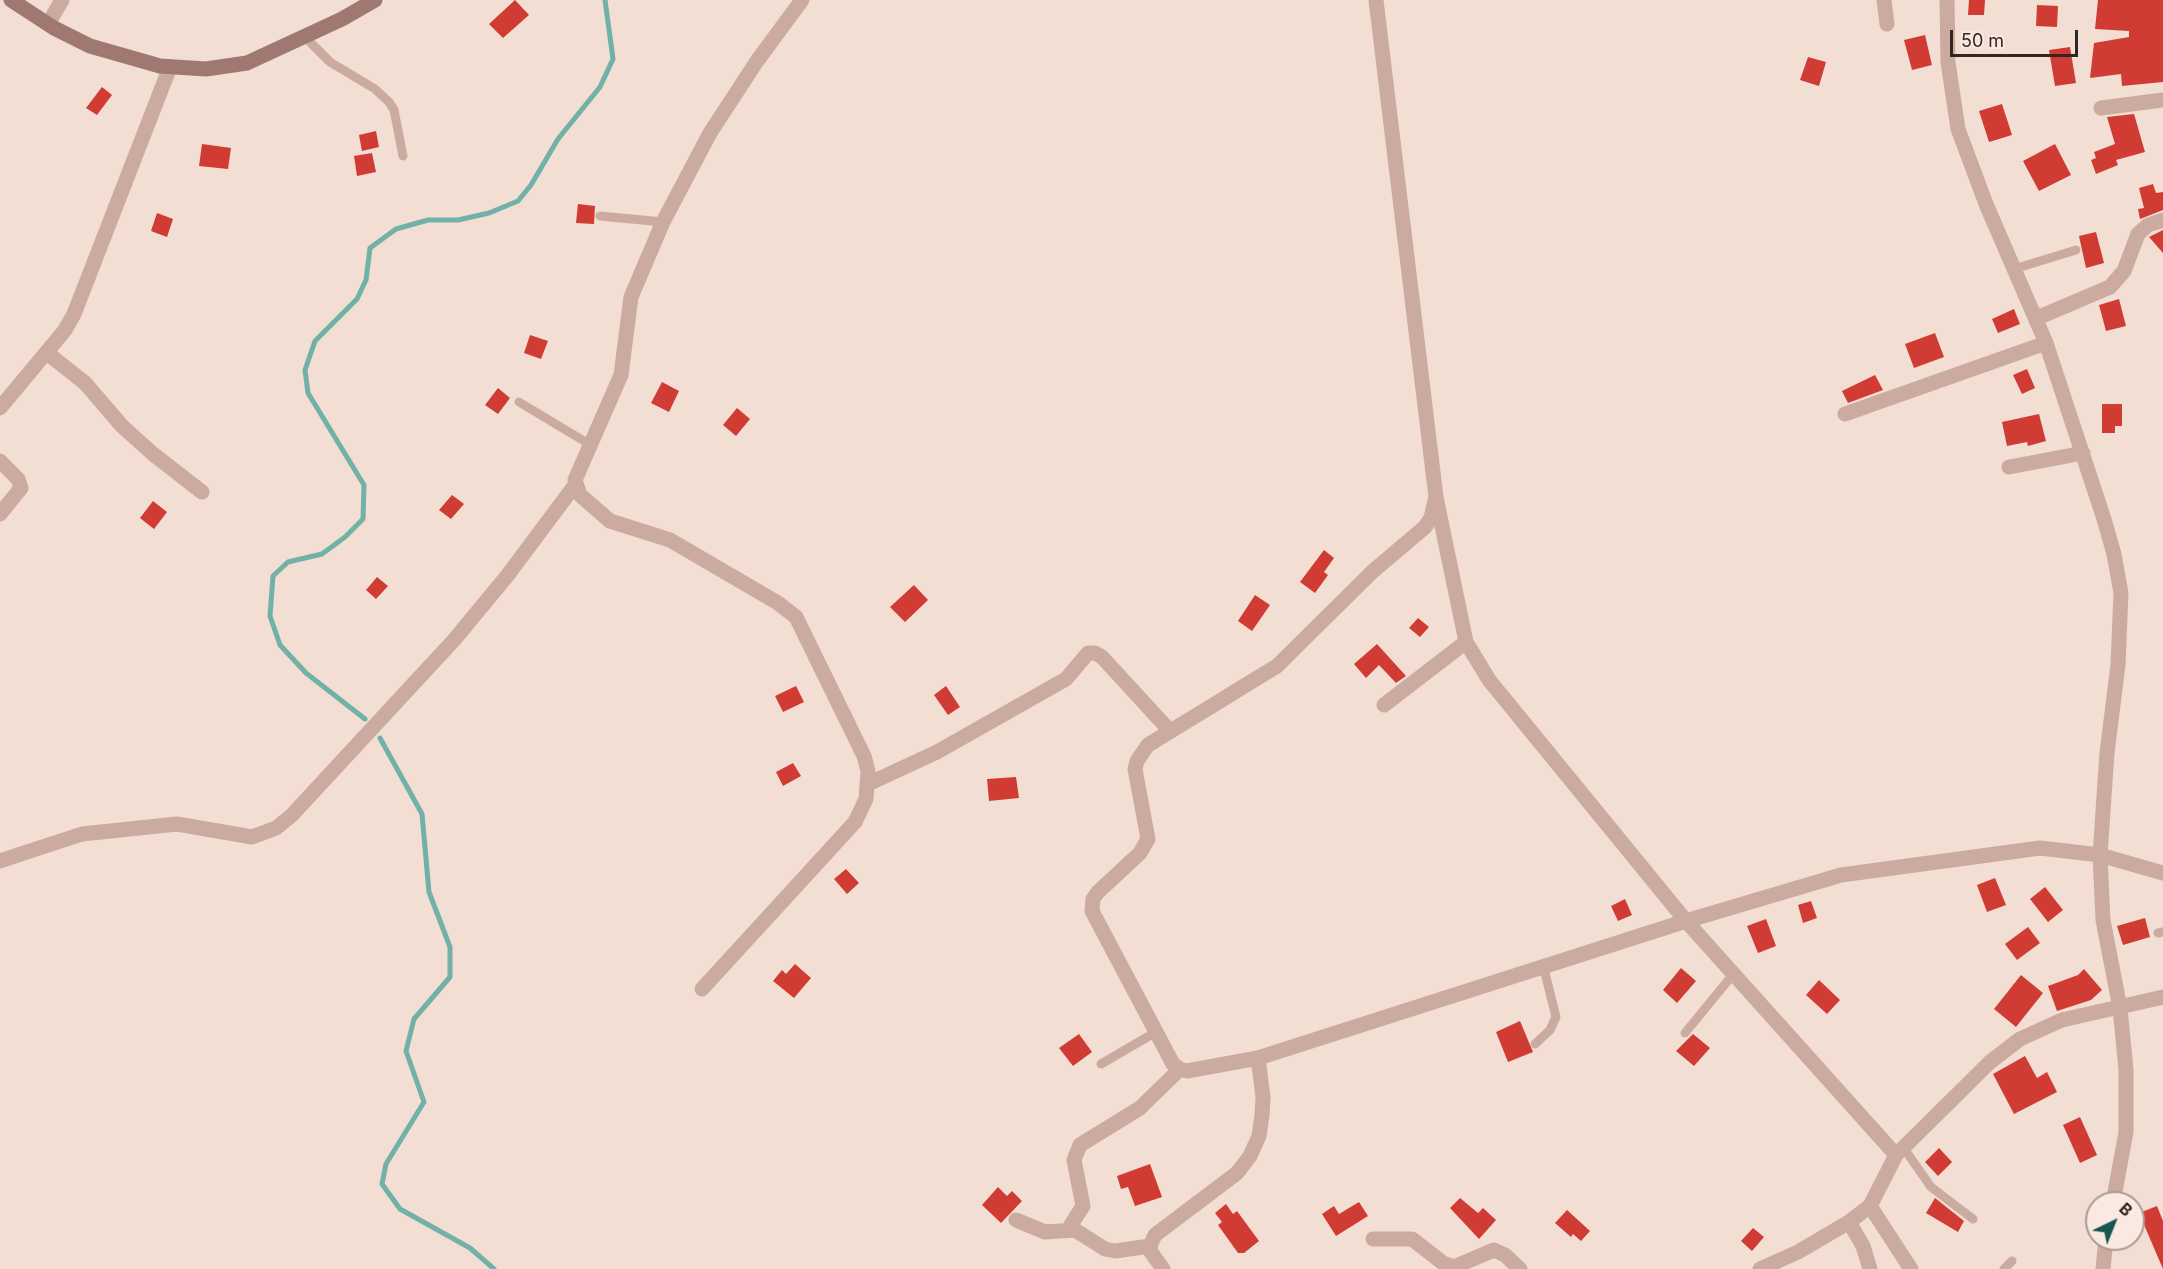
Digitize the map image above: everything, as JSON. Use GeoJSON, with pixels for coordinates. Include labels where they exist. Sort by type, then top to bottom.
{"type":"FeatureCollection","features":[{"type":"Feature","properties":{"kind":"main road"},"geometry":{"type":"LineString","coordinates":[[11,0],[48,24],[90,46],[170,67],[206,69],[247,63],[306,37],[375,0]]}},
{"type":"Feature","properties":{"kind":"street"},"geometry":{"type":"LineString","coordinates":[[48,24],[62,0]]}},
{"type":"Feature","properties":{"kind":"street"},"geometry":{"type":"LineString","coordinates":[[0,861],[82,834],[177,824],[239,837],[252,837],[276,828],[291,816],[454,640],[507,576],[575,485],[576,475],[621,375],[630,297],[663,222],[710,133],[801,0]]}},
{"type":"Feature","properties":{"kind":"street"},"geometry":{"type":"LineString","coordinates":[[1376,0],[1436,497],[1466,642],[1489,680],[1686,921],[1900,1151]]}},
{"type":"Feature","properties":{"kind":"street"},"geometry":{"type":"LineString","coordinates":[[1884,0],[1887,24]]}},
{"type":"Feature","properties":{"kind":"street"},"geometry":{"type":"LineString","coordinates":[[1947,0],[1948,62],[1958,129],[2046,343],[2115,554],[2121,593],[2120,632],[2107,753],[2100,855],[2103,920],[2120,1008],[2126,1070],[2126,1132],[2115,1191]]}},
{"type":"Feature","properties":{"kind":"street"},"geometry":{"type":"LineString","coordinates":[[0,408],[65,330],[81,300],[170,67]]}},
{"type":"Feature","properties":{"kind":"street"},"geometry":{"type":"LineString","coordinates":[[2101,108],[2163,100]]}},
{"type":"Feature","properties":{"kind":"street"},"geometry":{"type":"LineString","coordinates":[[2037,318],[2110,287],[2124,271],[2138,234],[2148,225],[2163,220]]}},
{"type":"Feature","properties":{"kind":"street"},"geometry":{"type":"LineString","coordinates":[[1845,414],[2046,343]]}},
{"type":"Feature","properties":{"kind":"street"},"geometry":{"type":"LineString","coordinates":[[46,353],[85,382],[122,426],[153,454],[202,492]]}},
{"type":"Feature","properties":{"kind":"street"},"geometry":{"type":"LineString","coordinates":[[2009,467],[2083,453]]}},
{"type":"Feature","properties":{"kind":"street"},"geometry":{"type":"LineString","coordinates":[[0,461],[18,479],[21,488],[0,514]]}},
{"type":"Feature","properties":{"kind":"street"},"geometry":{"type":"LineString","coordinates":[[575,485],[580,495],[610,521],[670,540],[778,603],[796,617],[864,756],[868,784],[862,811],[855,822],[702,989]]}},
{"type":"Feature","properties":{"kind":"street"},"geometry":{"type":"LineString","coordinates":[[1436,497],[1431,518],[1425,527],[1372,572],[1277,666],[1148,745],[1137,761],[1135,769],[1148,831],[1145,846],[1098,892],[1091,905],[1092,911],[1173,1064],[1180,1069],[1187,1071],[1258,1058],[1544,969],[1686,921],[1842,875],[2040,848],[2100,855],[2163,873]]}},
{"type":"Feature","properties":{"kind":"street"},"geometry":{"type":"LineString","coordinates":[[1384,705],[1466,642]]}},
{"type":"Feature","properties":{"kind":"street"},"geometry":{"type":"LineString","coordinates":[[868,784],[937,752],[1066,679],[1088,653],[1095,653],[1102,657],[1170,731]]}},
{"type":"Feature","properties":{"kind":"street"},"geometry":{"type":"LineString","coordinates":[[1760,1269],[1798,1252],[1849,1222],[1870,1206],[1900,1151],[1990,1062],[2020,1039],[2062,1020],[2163,997]]}},
{"type":"Feature","properties":{"kind":"street"},"geometry":{"type":"LineString","coordinates":[[1163,1269],[1154,1257],[1150,1246],[1155,1235],[1237,1173],[1250,1156],[1259,1136],[1262,1115],[1263,1097],[1258,1058]]}},
{"type":"Feature","properties":{"kind":"street"},"geometry":{"type":"LineString","coordinates":[[1069,1228],[1083,1206],[1074,1160],[1080,1144],[1140,1108],[1180,1069]]}},
{"type":"Feature","properties":{"kind":"street"},"geometry":{"type":"LineString","coordinates":[[1870,1206],[1911,1269]]}},
{"type":"Feature","properties":{"kind":"street"},"geometry":{"type":"LineString","coordinates":[[1016,1220],[1045,1232],[1069,1228],[1105,1249],[1124,1251],[1150,1246]]}},
{"type":"Feature","properties":{"kind":"street"},"geometry":{"type":"LineString","coordinates":[[1849,1222],[1863,1246],[1870,1269]]}},
{"type":"Feature","properties":{"kind":"street"},"geometry":{"type":"LineString","coordinates":[[1373,1239],[1413,1239],[1443,1263],[1454,1267],[1494,1250],[1505,1255],[1520,1269]]}},
{"type":"Feature","properties":{"kind":"street"},"geometry":{"type":"LineString","coordinates":[[2103,1269],[2105,1251]]}},
{"type":"Feature","properties":{"kind":"lane"},"geometry":{"type":"LineString","coordinates":[[306,37],[330,62],[375,89],[389,102],[394,110],[403,156]]}},
{"type":"Feature","properties":{"kind":"lane"},"geometry":{"type":"LineString","coordinates":[[600,216],[663,222]]}},
{"type":"Feature","properties":{"kind":"lane"},"geometry":{"type":"LineString","coordinates":[[2014,269],[2076,250]]}},
{"type":"Feature","properties":{"kind":"lane"},"geometry":{"type":"LineString","coordinates":[[519,402],[589,444]]}},
{"type":"Feature","properties":{"kind":"lane"},"geometry":{"type":"LineString","coordinates":[[1535,1044],[1550,1030],[1556,1017],[1544,969]]}},
{"type":"Feature","properties":{"kind":"lane"},"geometry":{"type":"LineString","coordinates":[[1685,1034],[1735,972]]}},
{"type":"Feature","properties":{"kind":"lane"},"geometry":{"type":"LineString","coordinates":[[1101,1064],[1156,1032]]}},
{"type":"Feature","properties":{"kind":"lane"},"geometry":{"type":"LineString","coordinates":[[1900,1151],[1931,1187],[1973,1219]]}},
{"type":"Feature","properties":{"kind":"lane"},"geometry":{"type":"LineString","coordinates":[[2004,1269],[2012,1261]]}},
{"type":"Feature","properties":{"kind":"building"},"geometry":{"type":"Polygon","coordinates":[[[515,0],[529,15],[503,38],[489,24],[515,0]]]}},
{"type":"Feature","properties":{"kind":"building"},"geometry":{"type":"Polygon","coordinates":[[[1969,0],[1985,0],[1984,15],[1968,15],[1969,0]]]}},
{"type":"Feature","properties":{"kind":"building"},"geometry":{"type":"Polygon","coordinates":[[[2098,0],[2163,0],[2163,82],[2122,86],[2121,74],[2090,78],[2094,43],[2129,37],[2129,31],[2095,29],[2098,0]]]}},
{"type":"Feature","properties":{"kind":"building"},"geometry":{"type":"Polygon","coordinates":[[[2037,5],[2058,6],[2057,27],[2036,26],[2037,5]]]}},
{"type":"Feature","properties":{"kind":"building"},"geometry":{"type":"Polygon","coordinates":[[[1925,35],[1932,65],[1912,70],[1904,40],[1925,35]]]}},
{"type":"Feature","properties":{"kind":"building"},"geometry":{"type":"Polygon","coordinates":[[[2070,47],[2076,83],[2055,86],[2049,50],[2070,47]]]}},
{"type":"Feature","properties":{"kind":"building"},"geometry":{"type":"Polygon","coordinates":[[[1808,57],[1826,62],[1819,86],[1800,80],[1808,57]]]}},
{"type":"Feature","properties":{"kind":"building"},"geometry":{"type":"Polygon","coordinates":[[[102,87],[112,95],[97,115],[86,108],[102,87]]]}},
{"type":"Feature","properties":{"kind":"building"},"geometry":{"type":"Polygon","coordinates":[[[2002,104],[2012,135],[1989,142],[1979,111],[2002,104]]]}},
{"type":"Feature","properties":{"kind":"building"},"geometry":{"type":"Polygon","coordinates":[[[2134,114],[2145,152],[2116,160],[2118,165],[2096,174],[2091,160],[2096,158],[2094,152],[2115,144],[2107,117],[2134,114]]]}},
{"type":"Feature","properties":{"kind":"building"},"geometry":{"type":"Polygon","coordinates":[[[376,131],[379,147],[362,151],[359,135],[376,131]]]}},
{"type":"Feature","properties":{"kind":"building"},"geometry":{"type":"Polygon","coordinates":[[[202,144],[231,148],[228,169],[199,166],[202,144]]]}},
{"type":"Feature","properties":{"kind":"building"},"geometry":{"type":"Polygon","coordinates":[[[2055,144],[2071,175],[2039,191],[2023,161],[2055,144]]]}},
{"type":"Feature","properties":{"kind":"building"},"geometry":{"type":"Polygon","coordinates":[[[372,153],[376,172],[357,176],[354,156],[372,153]]]}},
{"type":"Feature","properties":{"kind":"building"},"geometry":{"type":"Polygon","coordinates":[[[2153,184],[2156,193],[2163,192],[2163,210],[2140,219],[2138,209],[2144,208],[2139,188],[2153,184]]]}},
{"type":"Feature","properties":{"kind":"building"},"geometry":{"type":"Polygon","coordinates":[[[578,204],[595,206],[594,224],[576,223],[578,204]]]}},
{"type":"Feature","properties":{"kind":"building"},"geometry":{"type":"Polygon","coordinates":[[[157,213],[173,219],[167,237],[151,231],[157,213]]]}},
{"type":"Feature","properties":{"kind":"building"},"geometry":{"type":"Polygon","coordinates":[[[2163,230],[2163,253],[2149,237],[2163,230]]]}},
{"type":"Feature","properties":{"kind":"building"},"geometry":{"type":"Polygon","coordinates":[[[2096,232],[2104,263],[2086,268],[2079,236],[2096,232]]]}},
{"type":"Feature","properties":{"kind":"building"},"geometry":{"type":"Polygon","coordinates":[[[2119,299],[2126,326],[2106,331],[2099,305],[2119,299]]]}},
{"type":"Feature","properties":{"kind":"building"},"geometry":{"type":"Polygon","coordinates":[[[2014,309],[2020,324],[1998,333],[1992,319],[2014,309]]]}},
{"type":"Feature","properties":{"kind":"building"},"geometry":{"type":"Polygon","coordinates":[[[1935,333],[1944,357],[1914,368],[1905,344],[1935,333]]]}},
{"type":"Feature","properties":{"kind":"building"},"geometry":{"type":"Polygon","coordinates":[[[530,335],[548,341],[541,359],[524,353],[530,335]]]}},
{"type":"Feature","properties":{"kind":"building"},"geometry":{"type":"Polygon","coordinates":[[[2027,369],[2035,388],[2022,394],[2013,375],[2027,369]]]}},
{"type":"Feature","properties":{"kind":"building"},"geometry":{"type":"Polygon","coordinates":[[[1875,375],[1883,390],[1848,403],[1842,391],[1875,375]]]}},
{"type":"Feature","properties":{"kind":"building"},"geometry":{"type":"Polygon","coordinates":[[[662,382],[679,391],[669,412],[651,403],[662,382]]]}},
{"type":"Feature","properties":{"kind":"building"},"geometry":{"type":"Polygon","coordinates":[[[498,388],[510,398],[498,414],[485,405],[498,388]]]}},
{"type":"Feature","properties":{"kind":"building"},"geometry":{"type":"Polygon","coordinates":[[[2102,404],[2122,404],[2122,426],[2115,426],[2115,433],[2102,433],[2102,404]]]}},
{"type":"Feature","properties":{"kind":"building"},"geometry":{"type":"Polygon","coordinates":[[[737,408],[750,419],[736,436],[723,425],[737,408]]]}},
{"type":"Feature","properties":{"kind":"building"},"geometry":{"type":"Polygon","coordinates":[[[2039,414],[2046,441],[2028,446],[2027,442],[2007,446],[2002,422],[2039,414]]]}},
{"type":"Feature","properties":{"kind":"building"},"geometry":{"type":"Polygon","coordinates":[[[452,495],[464,504],[451,519],[439,510],[452,495]]]}},
{"type":"Feature","properties":{"kind":"building"},"geometry":{"type":"Polygon","coordinates":[[[153,501],[167,512],[154,529],[140,518],[153,501]]]}},
{"type":"Feature","properties":{"kind":"building"},"geometry":{"type":"Polygon","coordinates":[[[1324,550],[1334,558],[1324,572],[1328,575],[1315,593],[1300,582],[1324,550]]]}},
{"type":"Feature","properties":{"kind":"building"},"geometry":{"type":"Polygon","coordinates":[[[377,577],[388,586],[376,599],[366,590],[377,577]]]}},
{"type":"Feature","properties":{"kind":"building"},"geometry":{"type":"Polygon","coordinates":[[[914,585],[928,600],[905,622],[890,607],[914,585]]]}},
{"type":"Feature","properties":{"kind":"building"},"geometry":{"type":"Polygon","coordinates":[[[1255,595],[1270,605],[1252,631],[1238,621],[1255,595]]]}},
{"type":"Feature","properties":{"kind":"building"},"geometry":{"type":"Polygon","coordinates":[[[1418,618],[1429,627],[1420,637],[1409,628],[1418,618]]]}},
{"type":"Feature","properties":{"kind":"building"},"geometry":{"type":"Polygon","coordinates":[[[1377,644],[1406,676],[1396,683],[1379,665],[1366,678],[1354,664],[1377,644]]]}},
{"type":"Feature","properties":{"kind":"building"},"geometry":{"type":"Polygon","coordinates":[[[796,686],[804,702],[783,712],[775,696],[796,686]]]}},
{"type":"Feature","properties":{"kind":"building"},"geometry":{"type":"Polygon","coordinates":[[[946,686],[960,707],[948,715],[934,695],[946,686]]]}},
{"type":"Feature","properties":{"kind":"building"},"geometry":{"type":"Polygon","coordinates":[[[793,763],[801,776],[783,786],[776,772],[793,763]]]}},
{"type":"Feature","properties":{"kind":"building"},"geometry":{"type":"Polygon","coordinates":[[[1016,777],[1019,798],[989,801],[987,779],[1016,777]]]}},
{"type":"Feature","properties":{"kind":"building"},"geometry":{"type":"Polygon","coordinates":[[[846,869],[859,883],[847,894],[834,879],[846,869]]]}},
{"type":"Feature","properties":{"kind":"building"},"geometry":{"type":"Polygon","coordinates":[[[1995,878],[2006,905],[1987,912],[1977,885],[1995,878]]]}},
{"type":"Feature","properties":{"kind":"building"},"geometry":{"type":"Polygon","coordinates":[[[2045,887],[2063,910],[2048,922],[2030,899],[2045,887]]]}},
{"type":"Feature","properties":{"kind":"building"},"geometry":{"type":"Polygon","coordinates":[[[1625,899],[1632,915],[1618,921],[1611,906],[1625,899]]]}},
{"type":"Feature","properties":{"kind":"building"},"geometry":{"type":"Polygon","coordinates":[[[1811,901],[1817,918],[1803,923],[1798,905],[1811,901]]]}},
{"type":"Feature","properties":{"kind":"building"},"geometry":{"type":"Polygon","coordinates":[[[2145,918],[2150,937],[2123,945],[2117,926],[2145,918]]]}},
{"type":"Feature","properties":{"kind":"building"},"geometry":{"type":"Polygon","coordinates":[[[1766,919],[1776,946],[1758,953],[1747,926],[1766,919]]]}},
{"type":"Feature","properties":{"kind":"building"},"geometry":{"type":"Polygon","coordinates":[[[2028,927],[2040,943],[2017,960],[2005,944],[2028,927]]]}},
{"type":"Feature","properties":{"kind":"building"},"geometry":{"type":"Polygon","coordinates":[[[795,964],[811,978],[794,998],[773,981],[782,970],[786,974],[795,964]]]}},
{"type":"Feature","properties":{"kind":"building"},"geometry":{"type":"Polygon","coordinates":[[[1681,968],[1696,981],[1677,1003],[1663,990],[1681,968]]]}},
{"type":"Feature","properties":{"kind":"building"},"geometry":{"type":"Polygon","coordinates":[[[2084,969],[2102,990],[2091,1000],[2057,1011],[2048,986],[2078,975],[2084,969]]]}},
{"type":"Feature","properties":{"kind":"building"},"geometry":{"type":"Polygon","coordinates":[[[2021,975],[2043,993],[2016,1027],[1994,1009],[2021,975]]]}},
{"type":"Feature","properties":{"kind":"building"},"geometry":{"type":"Polygon","coordinates":[[[1819,980],[1840,1000],[1827,1014],[1806,995],[1819,980]]]}},
{"type":"Feature","properties":{"kind":"building"},"geometry":{"type":"Polygon","coordinates":[[[1520,1021],[1533,1052],[1508,1062],[1496,1032],[1520,1021]]]}},
{"type":"Feature","properties":{"kind":"building"},"geometry":{"type":"Polygon","coordinates":[[[1079,1034],[1092,1052],[1073,1066],[1059,1048],[1079,1034]]]}},
{"type":"Feature","properties":{"kind":"building"},"geometry":{"type":"Polygon","coordinates":[[[1693,1034],[1710,1048],[1694,1066],[1676,1051],[1693,1034]]]}},
{"type":"Feature","properties":{"kind":"building"},"geometry":{"type":"Polygon","coordinates":[[[2025,1056],[2037,1078],[2047,1072],[2057,1092],[2014,1114],[1993,1074],[2025,1056]]]}},
{"type":"Feature","properties":{"kind":"building"},"geometry":{"type":"Polygon","coordinates":[[[2080,1117],[2097,1155],[2080,1163],[2063,1125],[2080,1117]]]}},
{"type":"Feature","properties":{"kind":"building"},"geometry":{"type":"Polygon","coordinates":[[[1939,1148],[1952,1162],[1938,1176],[1925,1162],[1939,1148]]]}},
{"type":"Feature","properties":{"kind":"building"},"geometry":{"type":"Polygon","coordinates":[[[1150,1164],[1162,1197],[1135,1206],[1128,1187],[1121,1189],[1117,1176],[1150,1164]]]}},
{"type":"Feature","properties":{"kind":"building"},"geometry":{"type":"Polygon","coordinates":[[[998,1187],[1007,1196],[1012,1191],[1022,1201],[1001,1223],[982,1205],[998,1187]]]}},
{"type":"Feature","properties":{"kind":"building"},"geometry":{"type":"Polygon","coordinates":[[[1460,1198],[1478,1213],[1483,1208],[1496,1220],[1479,1239],[1450,1208],[1460,1198]]]}},
{"type":"Feature","properties":{"kind":"building"},"geometry":{"type":"Polygon","coordinates":[[[1935,1198],[1964,1221],[1958,1232],[1926,1213],[1935,1198]]]}},
{"type":"Feature","properties":{"kind":"building"},"geometry":{"type":"Polygon","coordinates":[[[1359,1202],[1368,1216],[1336,1236],[1322,1214],[1334,1206],[1339,1214],[1359,1202]]]}},
{"type":"Feature","properties":{"kind":"building"},"geometry":{"type":"Polygon","coordinates":[[[1226,1204],[1233,1214],[1237,1211],[1259,1241],[1244,1253],[1238,1253],[1218,1225],[1222,1222],[1215,1213],[1226,1204]]]}},
{"type":"Feature","properties":{"kind":"building"},"geometry":{"type":"Polygon","coordinates":[[[2157,1206],[2163,1221],[2163,1269],[2145,1227],[2145,1211],[2157,1206]]]}},
{"type":"Feature","properties":{"kind":"building"},"geometry":{"type":"Polygon","coordinates":[[[1567,1210],[1590,1231],[1581,1241],[1573,1234],[1571,1237],[1555,1223],[1567,1210]]]}},
{"type":"Feature","properties":{"kind":"building"},"geometry":{"type":"Polygon","coordinates":[[[1753,1228],[1764,1237],[1752,1251],[1741,1241],[1753,1228]]]}},
{"type":"Feature","properties":{"kind":"waterway"},"geometry":{"type":"LineString","coordinates":[[365,719],[306,673],[280,645],[270,616],[273,576],[288,562],[322,554],[345,537],[363,519],[364,485],[308,393],[305,370],[315,341],[357,299],[366,280],[370,248],[396,229],[428,220],[458,220],[489,213],[518,201],[531,185],[558,139],[600,87],[613,59],[605,0]]}},
{"type":"Feature","properties":{"kind":"waterway"},"geometry":{"type":"LineString","coordinates":[[380,738],[422,814],[429,892],[450,947],[450,977],[414,1019],[406,1051],[424,1102],[386,1164],[382,1184],[400,1209],[470,1248],[494,1269]]}}]}
